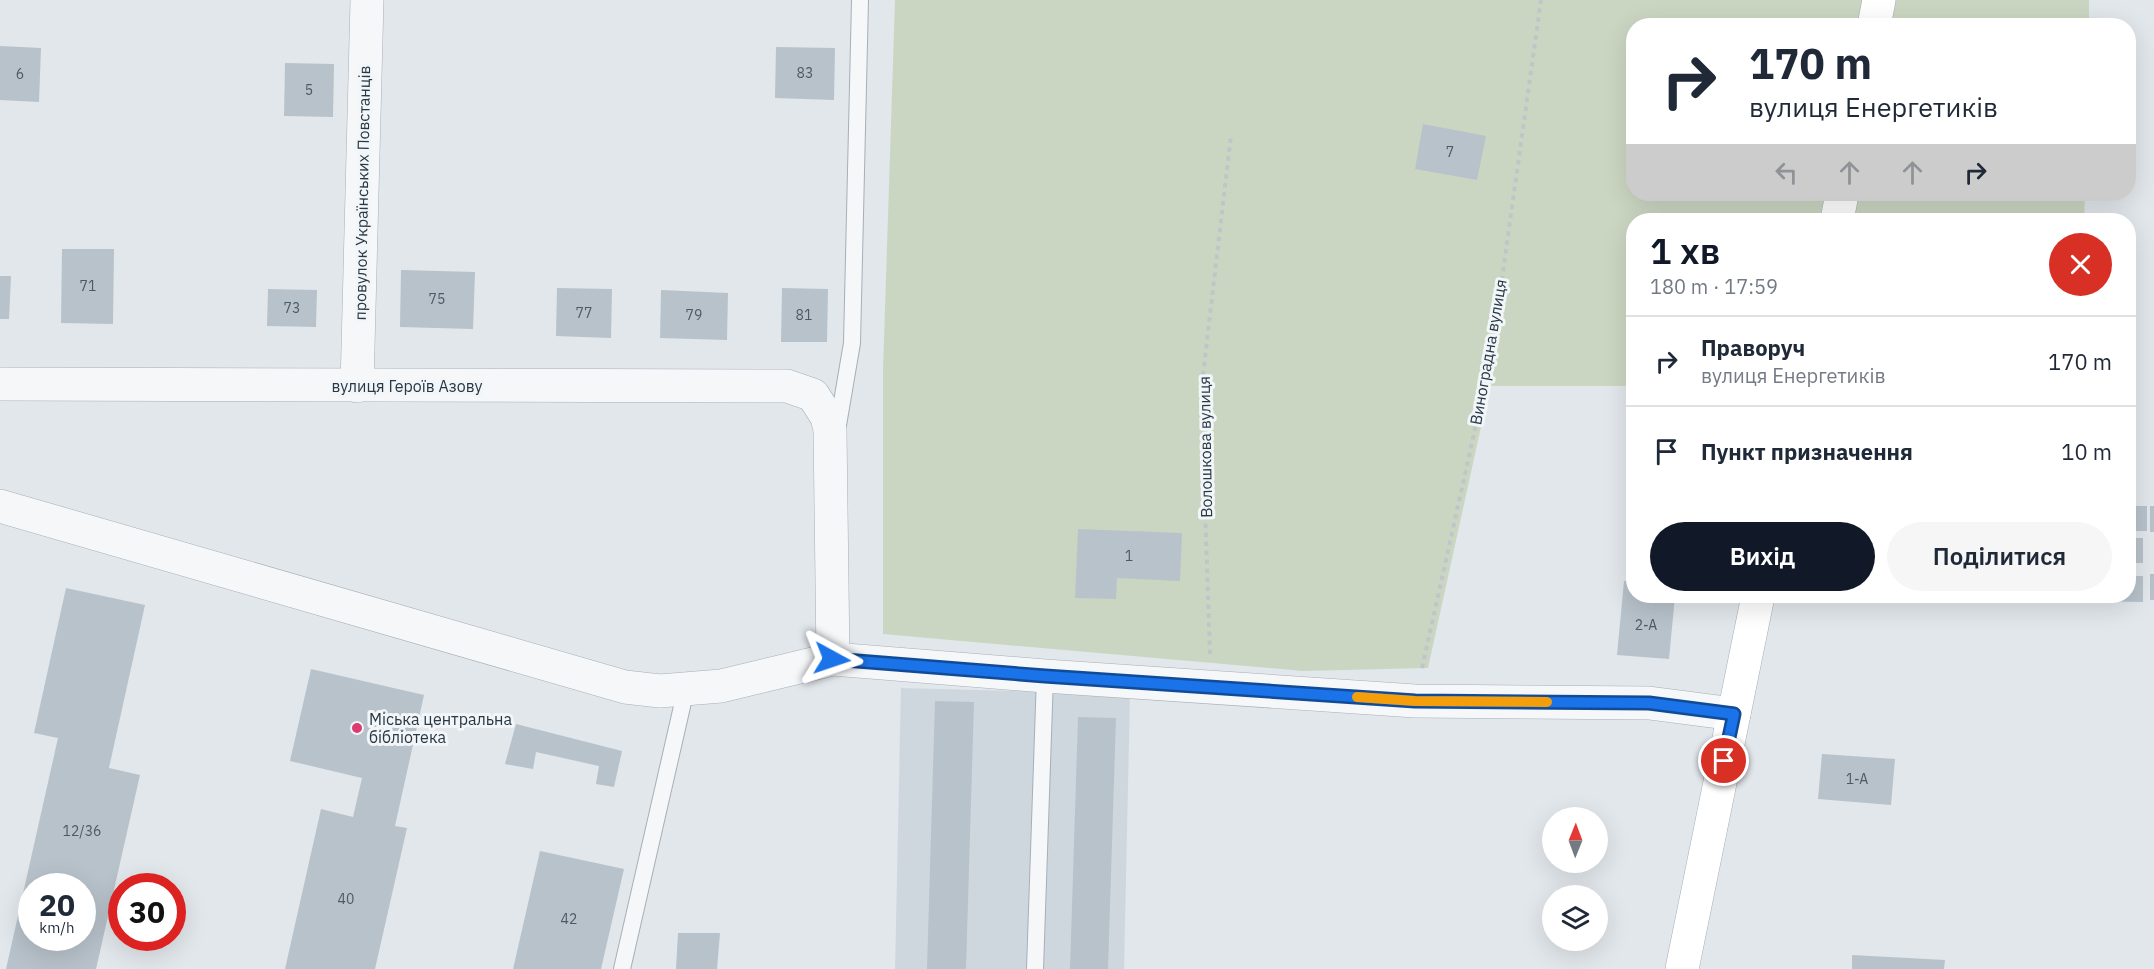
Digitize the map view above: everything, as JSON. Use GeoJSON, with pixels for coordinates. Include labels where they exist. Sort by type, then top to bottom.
{"type":"FeatureCollection","features":[{"type":"Feature","properties":{"kind":"street","name":"провулок Українських Повстанців"},"geometry":{"type":"LineString","coordinates":[[357,386],[367,0]]}},
{"type":"Feature","properties":{"kind":"street"},"geometry":{"type":"LineString","coordinates":[[1876,18],[1879,0]]}},
{"type":"Feature","properties":{"kind":"street","name":"вулиця Героїв Азову"},"geometry":{"type":"LineString","coordinates":[[0,384],[787,386],[813,395],[827,417],[830,430],[831,470]]}},
{"type":"Feature","properties":{"kind":"street"},"geometry":{"type":"LineString","coordinates":[[831,470],[832,659]]}},
{"type":"Feature","properties":{"kind":"street"},"geometry":{"type":"LineString","coordinates":[[0,507],[625,687],[660,691],[722,686],[832,659],[1415,701],[1649,703],[1734,714]]}},
{"type":"Feature","properties":{"kind":"street"},"geometry":{"type":"LineString","coordinates":[[1682,969],[1757,603]]}},
{"type":"Feature","properties":{"kind":"lane"},"geometry":{"type":"LineString","coordinates":[[831,470],[852,343],[860,82],[860,0]]}},
{"type":"Feature","properties":{"kind":"lane"},"geometry":{"type":"LineString","coordinates":[[1035,969],[1045,676]]}},
{"type":"Feature","properties":{"kind":"lane"},"geometry":{"type":"LineString","coordinates":[[622,969],[686,689]]}},
{"type":"Feature","properties":{"kind":"path","name":"Виноградна вулиця"},"geometry":{"type":"LineString","coordinates":[[1415,701],[1491,357],[1541,0]]}},
{"type":"Feature","properties":{"kind":"path","name":"Волошкова вулиця"},"geometry":{"type":"LineString","coordinates":[[1212,687],[1201,392],[1231,135]]}},
{"type":"Feature","properties":{"kind":"shaded area"},"geometry":{"type":"Polygon","coordinates":[[[901,688],[1130,694],[1124,969],[895,969],[901,688]]]}},
{"type":"Feature","properties":{"kind":"green space"},"geometry":{"type":"Polygon","coordinates":[[[895,0],[2089,0],[2089,18],[1626,18],[1626,201],[2085,201],[2084,213],[1626,213],[1626,386],[1490,386],[1428,668],[1303,671],[883,634],[883,370],[895,0]]]}},
{"type":"Feature","properties":{"kind":"building"},"geometry":{"type":"Polygon","coordinates":[[[0,46],[41,48],[39,102],[0,100],[0,46]]]}},
{"type":"Feature","properties":{"kind":"building"},"geometry":{"type":"Polygon","coordinates":[[[776,47],[835,48],[834,100],[775,98],[776,47]]]}},
{"type":"Feature","properties":{"kind":"building"},"geometry":{"type":"Polygon","coordinates":[[[285,63],[334,64],[333,117],[284,116],[285,63]]]}},
{"type":"Feature","properties":{"kind":"building"},"geometry":{"type":"Polygon","coordinates":[[[1423,124],[1486,136],[1477,180],[1415,169],[1423,124]]]}},
{"type":"Feature","properties":{"kind":"building"},"geometry":{"type":"Polygon","coordinates":[[[62,249],[114,249],[113,324],[61,323],[62,249]]]}},
{"type":"Feature","properties":{"kind":"building"},"geometry":{"type":"Polygon","coordinates":[[[401,270],[475,272],[473,329],[400,327],[401,270]]]}},
{"type":"Feature","properties":{"kind":"building"},"geometry":{"type":"Polygon","coordinates":[[[0,276],[11,276],[9,319],[0,319],[0,276]]]}},
{"type":"Feature","properties":{"kind":"building"},"geometry":{"type":"Polygon","coordinates":[[[557,288],[612,289],[611,338],[556,336],[557,288]]]}},
{"type":"Feature","properties":{"kind":"building"},"geometry":{"type":"Polygon","coordinates":[[[782,288],[828,289],[827,342],[781,342],[782,288]]]}},
{"type":"Feature","properties":{"kind":"building"},"geometry":{"type":"Polygon","coordinates":[[[268,289],[317,290],[316,327],[267,326],[268,289]]]}},
{"type":"Feature","properties":{"kind":"building"},"geometry":{"type":"Polygon","coordinates":[[[661,290],[728,293],[727,340],[660,338],[661,290]]]}},
{"type":"Feature","properties":{"kind":"building"},"geometry":{"type":"Polygon","coordinates":[[[2136,506],[2147,506],[2147,531],[2136,531],[2136,506]]]}},
{"type":"Feature","properties":{"kind":"building"},"geometry":{"type":"Polygon","coordinates":[[[2150,506],[2154,506],[2154,532],[2150,532],[2150,506]]]}},
{"type":"Feature","properties":{"kind":"building"},"geometry":{"type":"Polygon","coordinates":[[[1078,529],[1182,533],[1180,581],[1117,578],[1116,599],[1075,598],[1078,529]]]}},
{"type":"Feature","properties":{"kind":"building"},"geometry":{"type":"Polygon","coordinates":[[[2136,538],[2143,538],[2143,563],[2136,563],[2136,538]]]}},
{"type":"Feature","properties":{"kind":"building"},"geometry":{"type":"Polygon","coordinates":[[[2150,574],[2154,574],[2154,600],[2150,600],[2150,574]]]}},
{"type":"Feature","properties":{"kind":"building"},"geometry":{"type":"Polygon","coordinates":[[[2136,576],[2143,576],[2143,602],[2136,602],[2136,576]]]}},
{"type":"Feature","properties":{"kind":"building"},"geometry":{"type":"Polygon","coordinates":[[[1624,581],[1626,581],[1626,603],[1674,603],[1669,659],[1617,655],[1624,581]]]}},
{"type":"Feature","properties":{"kind":"building"},"geometry":{"type":"Polygon","coordinates":[[[66,588],[145,605],[109,768],[140,775],[118,873],[108,873],[108,916],[96,969],[6,969],[18,916],[18,951],[96,951],[96,873],[28,873],[58,738],[34,733],[66,588]]]}},
{"type":"Feature","properties":{"kind":"building"},"geometry":{"type":"Polygon","coordinates":[[[311,669],[424,695],[395,826],[407,828],[375,969],[285,969],[321,809],[353,817],[362,778],[290,761],[311,669]]]}},
{"type":"Feature","properties":{"kind":"building"},"geometry":{"type":"Polygon","coordinates":[[[935,701],[974,702],[966,969],[927,969],[935,701]]]}},
{"type":"Feature","properties":{"kind":"building"},"geometry":{"type":"Polygon","coordinates":[[[1078,717],[1116,718],[1108,969],[1070,969],[1078,717]]]}},
{"type":"Feature","properties":{"kind":"building"},"geometry":{"type":"Polygon","coordinates":[[[516,724],[622,751],[614,787],[596,784],[599,766],[536,752],[533,769],[505,764],[516,724]]]}},
{"type":"Feature","properties":{"kind":"building"},"geometry":{"type":"Polygon","coordinates":[[[1822,754],[1895,759],[1891,805],[1818,799],[1822,754]]]}},
{"type":"Feature","properties":{"kind":"building"},"geometry":{"type":"Polygon","coordinates":[[[540,851],[624,869],[601,969],[513,969],[540,851]]]}},
{"type":"Feature","properties":{"kind":"building"},"geometry":{"type":"Polygon","coordinates":[[[678,933],[720,933],[717,969],[676,969],[678,933]]]}},
{"type":"Feature","properties":{"kind":"building"},"geometry":{"type":"Polygon","coordinates":[[[1852,955],[1945,960],[1944,969],[1852,969],[1852,955]]]}},
{"type":"Feature","properties":{"kind":"slow traffic"},"geometry":{"type":"LineString","coordinates":[[1357,697],[1415,701],[1547,702]]}},
{"type":"Feature","properties":{"kind":"place","name":"Міська центральна бібліотека"},"geometry":{"type":"Point","coordinates":[357,728]}},
{"type":"Feature","properties":{"kind":"route"},"geometry":{"type":"LineString","coordinates":[[832,659],[1415,701],[1649,703],[1734,714],[1724,761]]}}]}
